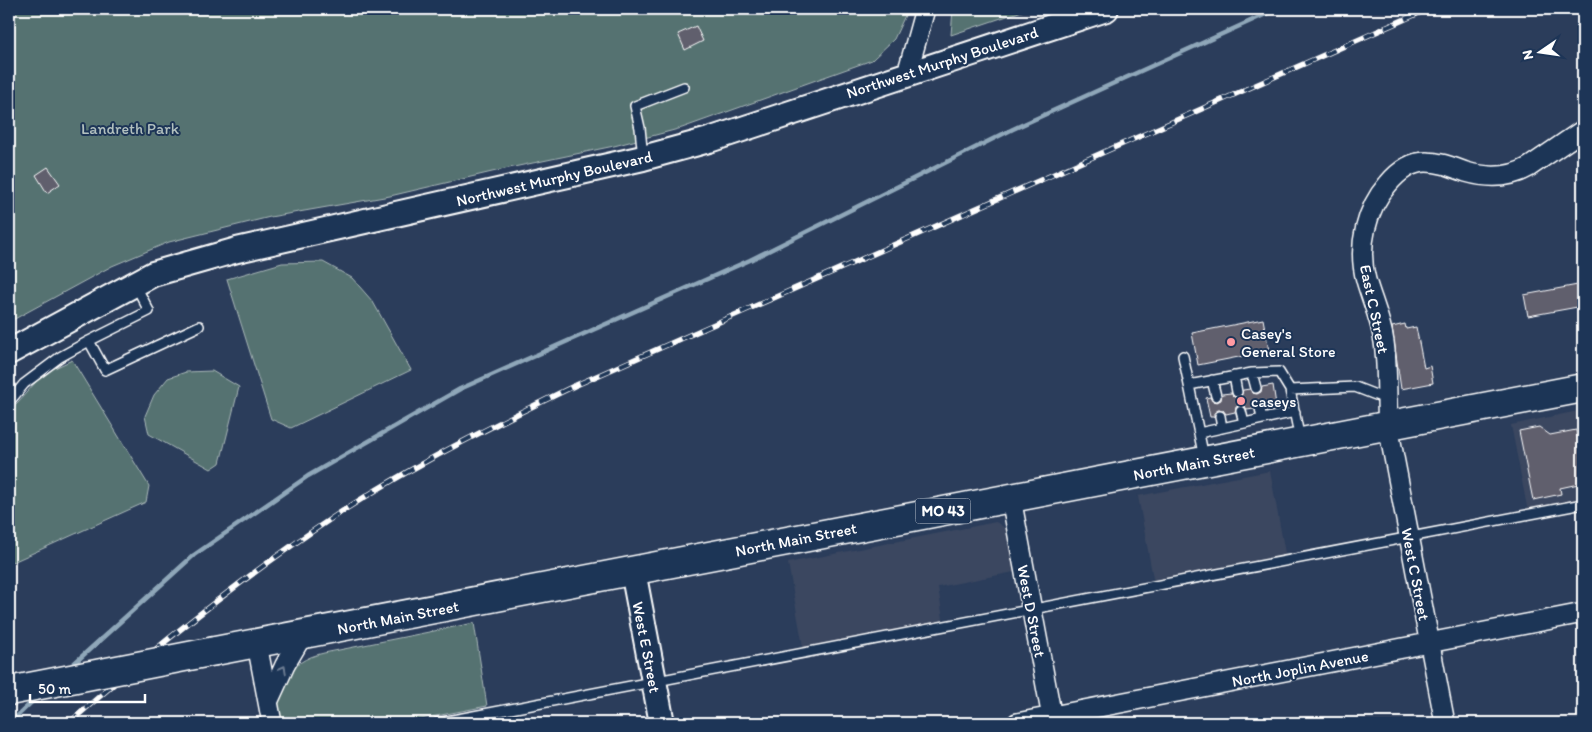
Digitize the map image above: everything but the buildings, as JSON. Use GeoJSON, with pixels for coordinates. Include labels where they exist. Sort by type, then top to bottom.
{"type":"FeatureCollection","features":[{"type":"Feature","properties":{"kind":"main road","name":"North Main Street"},"geometry":{"type":"LineString","coordinates":[[9,691],[1583,388]]}},
{"type":"Feature","properties":{"kind":"street"},"geometry":{"type":"LineString","coordinates":[[907,74],[925,9]]}},
{"type":"Feature","properties":{"kind":"street","name":"Northwest Murphy Boulevard"},"geometry":{"type":"LineString","coordinates":[[9,352],[154,274],[238,250],[643,158],[709,140],[1106,9]]}},
{"type":"Feature","properties":{"kind":"street","name":"East C Street"},"geometry":{"type":"LineString","coordinates":[[1388,426],[1386,350],[1382,328],[1366,281],[1363,265],[1364,235],[1368,217],[1375,202],[1398,172],[1419,162],[1442,163],[1475,174],[1511,175],[1529,167],[1583,130]]}},
{"type":"Feature","properties":{"kind":"street","name":"West C Street"},"geometry":{"type":"LineString","coordinates":[[1388,426],[1445,723]]}},
{"type":"Feature","properties":{"kind":"street","name":"West D Street"},"geometry":{"type":"LineString","coordinates":[[1011,498],[1052,720]]}},
{"type":"Feature","properties":{"kind":"street","name":"West E Street"},"geometry":{"type":"LineString","coordinates":[[633,571],[662,723]]}},
{"type":"Feature","properties":{"kind":"street","name":"North Joplin Avenue"},"geometry":{"type":"LineString","coordinates":[[1017,723],[1052,720],[1583,613]]}},
{"type":"Feature","properties":{"kind":"street"},"geometry":{"type":"LineString","coordinates":[[268,704],[285,665],[302,636]]}},
{"type":"Feature","properties":{"kind":"street"},"geometry":{"type":"LineString","coordinates":[[257,644],[272,723]]}},
{"type":"Feature","properties":{"kind":"lane"},"geometry":{"type":"LineString","coordinates":[[643,158],[640,128],[635,106],[684,87]]}},
{"type":"Feature","properties":{"kind":"lane"},"geometry":{"type":"LineString","coordinates":[[9,402],[24,384],[60,358],[149,311],[135,284]]}},
{"type":"Feature","properties":{"kind":"lane"},"geometry":{"type":"LineString","coordinates":[[89,341],[105,370],[198,326]]}},
{"type":"Feature","properties":{"kind":"lane"},"geometry":{"type":"LineString","coordinates":[[1183,356],[1205,461]]}},
{"type":"Feature","properties":{"kind":"lane"},"geometry":{"type":"LineString","coordinates":[[1189,386],[1252,373],[1279,372],[1290,390],[1301,442]]}},
{"type":"Feature","properties":{"kind":"lane"},"geometry":{"type":"LineString","coordinates":[[1252,373],[1256,388]]}},
{"type":"Feature","properties":{"kind":"lane"},"geometry":{"type":"LineString","coordinates":[[1234,376],[1237,392]]}},
{"type":"Feature","properties":{"kind":"lane"},"geometry":{"type":"LineString","coordinates":[[1212,380],[1216,396]]}},
{"type":"Feature","properties":{"kind":"lane"},"geometry":{"type":"LineString","coordinates":[[1290,390],[1355,387],[1386,399]]}},
{"type":"Feature","properties":{"kind":"lane"},"geometry":{"type":"LineString","coordinates":[[1260,408],[1262,419]]}},
{"type":"Feature","properties":{"kind":"lane"},"geometry":{"type":"LineString","coordinates":[[1241,411],[1244,423]]}},
{"type":"Feature","properties":{"kind":"lane"},"geometry":{"type":"LineString","coordinates":[[1199,433],[1295,412]]}},
{"type":"Feature","properties":{"kind":"lane"},"geometry":{"type":"LineString","coordinates":[[1220,416],[1222,428]]}},
{"type":"Feature","properties":{"kind":"lane"},"geometry":{"type":"LineString","coordinates":[[438,723],[1583,504]]}},
{"type":"Feature","properties":{"kind":"shaded area"},"geometry":{"type":"Polygon","coordinates":[[[1583,410],[1583,507],[1529,517],[1511,425],[1583,410]]]}},
{"type":"Feature","properties":{"kind":"shaded area"},"geometry":{"type":"Polygon","coordinates":[[[1270,471],[1287,564],[1155,589],[1138,496],[1270,471]]]}},
{"type":"Feature","properties":{"kind":"shaded area"},"geometry":{"type":"Polygon","coordinates":[[[996,522],[1005,528],[1014,572],[938,587],[945,631],[805,658],[788,563],[996,522]]]}},
{"type":"Feature","properties":{"kind":"green space","name":"Landreth Park"},"geometry":{"type":"Polygon","coordinates":[[[9,9],[908,9],[894,39],[872,60],[682,128],[614,146],[390,196],[270,217],[169,242],[112,266],[9,322],[9,9]]]}},
{"type":"Feature","properties":{"kind":"green space"},"geometry":{"type":"Polygon","coordinates":[[[953,9],[1028,9],[951,35],[953,9]]]}},
{"type":"Feature","properties":{"kind":"green space"},"geometry":{"type":"Polygon","coordinates":[[[323,262],[352,278],[373,302],[411,370],[291,428],[271,419],[227,279],[282,263],[323,262]]]}},
{"type":"Feature","properties":{"kind":"green space"},"geometry":{"type":"Polygon","coordinates":[[[72,360],[149,486],[146,502],[13,562],[9,558],[9,412],[44,373],[72,360]]]}},
{"type":"Feature","properties":{"kind":"green space"},"geometry":{"type":"Polygon","coordinates":[[[212,371],[239,387],[220,463],[211,469],[149,434],[145,416],[154,395],[168,378],[186,372],[212,371]]]}},
{"type":"Feature","properties":{"kind":"green space"},"geometry":{"type":"Polygon","coordinates":[[[474,623],[487,706],[400,723],[278,723],[279,698],[282,688],[292,669],[301,662],[324,653],[474,623]]]}},
{"type":"Feature","properties":{"kind":"waterway"},"geometry":{"type":"LineString","coordinates":[[69,668],[194,555],[308,476],[460,389],[750,260],[1013,129],[1277,9]]}},
{"type":"Feature","properties":{"kind":"waterway"},"geometry":{"type":"LineString","coordinates":[[10,723],[37,697]]}},
{"type":"Feature","properties":{"kind":"railway"},"geometry":{"type":"LineString","coordinates":[[69,723],[166,641],[268,563],[366,496],[454,446],[574,386],[1428,9]]}},
{"type":"Feature","properties":{"kind":"place","name":"Casey's General Store"},"geometry":{"type":"Point","coordinates":[1231,342]}},
{"type":"Feature","properties":{"kind":"place","name":"caseys"},"geometry":{"type":"Point","coordinates":[1241,401]}}]}
